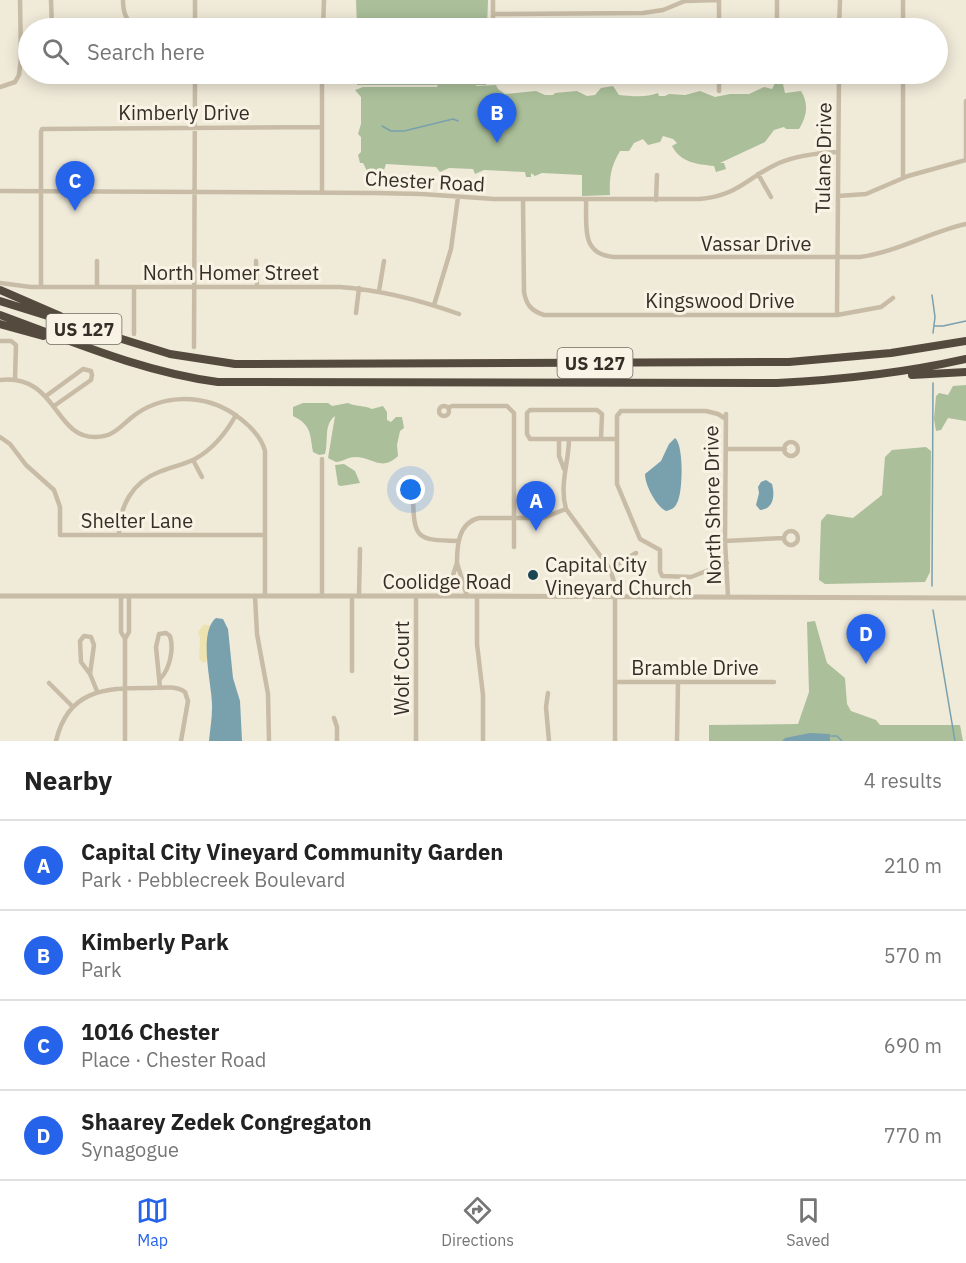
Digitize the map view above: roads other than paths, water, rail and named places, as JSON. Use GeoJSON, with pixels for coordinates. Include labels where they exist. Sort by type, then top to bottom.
{"type":"FeatureCollection","features":[{"type":"Feature","properties":{"kind":"highway"},"geometry":{"type":"LineString","coordinates":[[0,290],[78,324],[170,354]]}},
{"type":"Feature","properties":{"kind":"highway","name":"US 127"},"geometry":{"type":"LineString","coordinates":[[0,301],[170,354],[235,364],[753,363],[825,360],[891,353],[966,340]]}},
{"type":"Feature","properties":{"kind":"highway","name":"US 127"},"geometry":{"type":"LineString","coordinates":[[0,315],[108,354],[179,376],[253,384],[745,383],[842,378],[924,368],[966,359]]}},
{"type":"Feature","properties":{"kind":"highway"},"geometry":{"type":"LineString","coordinates":[[0,324],[108,354]]}},
{"type":"Feature","properties":{"kind":"highway"},"geometry":{"type":"LineString","coordinates":[[891,353],[966,335]]}},
{"type":"Feature","properties":{"kind":"highway"},"geometry":{"type":"LineString","coordinates":[[842,378],[966,372]]}},
{"type":"Feature","properties":{"kind":"street"},"geometry":{"type":"LineString","coordinates":[[20,0],[20,18]]}},
{"type":"Feature","properties":{"kind":"street"},"geometry":{"type":"LineString","coordinates":[[51,0],[52,18]]}},
{"type":"Feature","properties":{"kind":"street"},"geometry":{"type":"LineString","coordinates":[[123,0],[127,18]]}},
{"type":"Feature","properties":{"kind":"street"},"geometry":{"type":"LineString","coordinates":[[195,0],[195,18]]}},
{"type":"Feature","properties":{"kind":"street"},"geometry":{"type":"LineString","coordinates":[[323,18],[324,0]]}},
{"type":"Feature","properties":{"kind":"street"},"geometry":{"type":"LineString","coordinates":[[493,18],[494,0]]}},
{"type":"Feature","properties":{"kind":"street"},"geometry":{"type":"LineString","coordinates":[[493,14],[643,13],[663,10],[685,1],[719,0],[719,18]]}},
{"type":"Feature","properties":{"kind":"street"},"geometry":{"type":"LineString","coordinates":[[777,0],[777,18]]}},
{"type":"Feature","properties":{"kind":"street"},"geometry":{"type":"LineString","coordinates":[[839,18],[840,0]]}},
{"type":"Feature","properties":{"kind":"street"},"geometry":{"type":"LineString","coordinates":[[903,0],[903,18]]}},
{"type":"Feature","properties":{"kind":"street"},"geometry":{"type":"LineString","coordinates":[[0,87],[15,82],[18,74]]}},
{"type":"Feature","properties":{"kind":"street"},"geometry":{"type":"LineString","coordinates":[[194,347],[195,84]]}},
{"type":"Feature","properties":{"kind":"street"},"geometry":{"type":"LineString","coordinates":[[322,84],[322,192]]}},
{"type":"Feature","properties":{"kind":"street"},"geometry":{"type":"LineString","coordinates":[[719,84],[719,90]]}},
{"type":"Feature","properties":{"kind":"street","name":"Tulane Drive"},"geometry":{"type":"LineString","coordinates":[[837,315],[839,84]]}},
{"type":"Feature","properties":{"kind":"street"},"geometry":{"type":"LineString","coordinates":[[903,84],[903,178]]}},
{"type":"Feature","properties":{"kind":"street"},"geometry":{"type":"LineString","coordinates":[[838,196],[866,194],[903,178],[966,160],[966,101]]}},
{"type":"Feature","properties":{"kind":"street","name":"Kimberly Drive"},"geometry":{"type":"LineString","coordinates":[[41,191],[41,132],[47,127],[322,127]]}},
{"type":"Feature","properties":{"kind":"street","name":"Chester Road"},"geometry":{"type":"LineString","coordinates":[[0,191],[322,192],[421,194],[523,200],[699,200],[720,196],[740,188],[758,174],[791,159],[812,153],[838,152]]}},
{"type":"Feature","properties":{"kind":"street"},"geometry":{"type":"LineString","coordinates":[[758,174],[771,197]]}},
{"type":"Feature","properties":{"kind":"street"},"geometry":{"type":"LineString","coordinates":[[656,200],[657,175]]}},
{"type":"Feature","properties":{"kind":"street"},"geometry":{"type":"LineString","coordinates":[[41,191],[41,287]]}},
{"type":"Feature","properties":{"kind":"street"},"geometry":{"type":"LineString","coordinates":[[434,305],[451,249],[458,196]]}},
{"type":"Feature","properties":{"kind":"street","name":"Kingswood Drive"},"geometry":{"type":"LineString","coordinates":[[523,200],[525,300],[532,309],[544,315],[837,315],[881,307],[893,298]]}},
{"type":"Feature","properties":{"kind":"street","name":"Vassar Drive"},"geometry":{"type":"LineString","coordinates":[[586,200],[588,241],[595,251],[609,257],[860,257],[886,252],[930,234],[966,224]]}},
{"type":"Feature","properties":{"kind":"street"},"geometry":{"type":"LineString","coordinates":[[98,261],[98,287]]}},
{"type":"Feature","properties":{"kind":"street"},"geometry":{"type":"LineString","coordinates":[[256,261],[257,286]]}},
{"type":"Feature","properties":{"kind":"street"},"geometry":{"type":"LineString","coordinates":[[379,291],[384,261]]}},
{"type":"Feature","properties":{"kind":"street","name":"North Homer Street"},"geometry":{"type":"LineString","coordinates":[[0,283],[41,287],[359,288],[434,305],[459,314]]}},
{"type":"Feature","properties":{"kind":"street"},"geometry":{"type":"LineString","coordinates":[[134,287],[134,334]]}},
{"type":"Feature","properties":{"kind":"street"},"geometry":{"type":"LineString","coordinates":[[356,313],[359,288]]}},
{"type":"Feature","properties":{"kind":"street"},"geometry":{"type":"LineString","coordinates":[[0,341],[11,341],[16,345],[15,379]]}},
{"type":"Feature","properties":{"kind":"street"},"geometry":{"type":"LineString","coordinates":[[46,396],[83,369],[91,371],[91,380],[54,406]]}},
{"type":"Feature","properties":{"kind":"street"},"geometry":{"type":"LineString","coordinates":[[0,380],[15,379],[29,384],[46,396],[74,431],[95,438],[114,433],[130,419],[150,407],[177,399],[195,399],[210,403],[236,416],[256,433],[265,451],[265,596]]}},
{"type":"Feature","properties":{"kind":"street"},"geometry":{"type":"LineString","coordinates":[[448,408],[452,406],[507,406],[512,410],[515,418],[514,547]]}},
{"type":"Feature","properties":{"kind":"street"},"geometry":{"type":"LineString","coordinates":[[601,439],[602,414],[597,410],[530,410],[527,413],[528,438],[559,439],[569,439],[601,439],[617,439],[619,488],[640,539],[660,550],[662,576],[688,577],[727,563]]}},
{"type":"Feature","properties":{"kind":"street","name":"North Shore Drive"},"geometry":{"type":"LineString","coordinates":[[617,439],[618,414],[622,410],[706,411],[726,416],[728,596]]}},
{"type":"Feature","properties":{"kind":"street"},"geometry":{"type":"LineString","coordinates":[[119,535],[123,509],[139,484],[153,475],[193,460],[218,441],[236,416]]}},
{"type":"Feature","properties":{"kind":"street","name":"Shelter Lane"},"geometry":{"type":"LineString","coordinates":[[0,436],[54,490],[60,507],[60,535],[265,535]]}},
{"type":"Feature","properties":{"kind":"street"},"geometry":{"type":"LineString","coordinates":[[559,439],[559,460],[564,469]]}},
{"type":"Feature","properties":{"kind":"street"},"geometry":{"type":"LineString","coordinates":[[569,439],[568,460],[564,469],[566,508],[610,569],[615,580],[615,741]]}},
{"type":"Feature","properties":{"kind":"street"},"geometry":{"type":"LineString","coordinates":[[726,449],[785,449]]}},
{"type":"Feature","properties":{"kind":"street"},"geometry":{"type":"LineString","coordinates":[[322,459],[322,596]]}},
{"type":"Feature","properties":{"kind":"street"},"geometry":{"type":"LineString","coordinates":[[193,460],[202,477]]}},
{"type":"Feature","properties":{"kind":"street"},"geometry":{"type":"LineString","coordinates":[[559,460],[564,462],[568,460]]}},
{"type":"Feature","properties":{"kind":"street"},"geometry":{"type":"LineString","coordinates":[[413,497],[413,520],[419,534],[427,540],[458,541]]}},
{"type":"Feature","properties":{"kind":"street"},"geometry":{"type":"LineString","coordinates":[[446,596],[457,563],[458,541],[465,528],[475,519],[543,518],[566,508]]}},
{"type":"Feature","properties":{"kind":"street"},"geometry":{"type":"LineString","coordinates":[[726,541],[784,538]]}},
{"type":"Feature","properties":{"kind":"street"},"geometry":{"type":"LineString","coordinates":[[359,596],[360,549]]}},
{"type":"Feature","properties":{"kind":"street"},"geometry":{"type":"LineString","coordinates":[[610,569],[636,553]]}},
{"type":"Feature","properties":{"kind":"street"},"geometry":{"type":"LineString","coordinates":[[457,563],[467,596]]}},
{"type":"Feature","properties":{"kind":"street","name":"Coolidge Road"},"geometry":{"type":"LineString","coordinates":[[0,596],[966,598]]}},
{"type":"Feature","properties":{"kind":"street"},"geometry":{"type":"LineString","coordinates":[[255,596],[257,634],[268,688],[269,741]]}},
{"type":"Feature","properties":{"kind":"street"},"geometry":{"type":"LineString","coordinates":[[352,596],[352,671]]}},
{"type":"Feature","properties":{"kind":"street","name":"Wolf Court"},"geometry":{"type":"LineString","coordinates":[[416,596],[416,741]]}},
{"type":"Feature","properties":{"kind":"street"},"geometry":{"type":"LineString","coordinates":[[477,596],[477,644],[483,695],[483,741]]}},
{"type":"Feature","properties":{"kind":"street"},"geometry":{"type":"LineString","coordinates":[[121,597],[121,632],[125,639]]}},
{"type":"Feature","properties":{"kind":"street"},"geometry":{"type":"LineString","coordinates":[[124,741],[125,639],[129,632],[129,597]]}},
{"type":"Feature","properties":{"kind":"street"},"geometry":{"type":"LineString","coordinates":[[160,679],[165,674],[172,647],[170,636],[166,633],[159,634],[156,647],[160,688]]}},
{"type":"Feature","properties":{"kind":"street"},"geometry":{"type":"LineString","coordinates":[[90,674],[93,642],[91,637],[84,636],[80,641],[81,662],[90,674],[97,691]]}},
{"type":"Feature","properties":{"kind":"street","name":"Bramble Drive"},"geometry":{"type":"LineString","coordinates":[[615,682],[774,682]]}},
{"type":"Feature","properties":{"kind":"street"},"geometry":{"type":"LineString","coordinates":[[49,683],[73,707]]}},
{"type":"Feature","properties":{"kind":"street"},"geometry":{"type":"LineString","coordinates":[[677,741],[678,683]]}},
{"type":"Feature","properties":{"kind":"street"},"geometry":{"type":"LineString","coordinates":[[56,741],[63,720],[73,707],[97,691],[160,688],[179,689],[188,697],[181,741]]}},
{"type":"Feature","properties":{"kind":"street"},"geometry":{"type":"LineString","coordinates":[[548,693],[546,707],[549,741]]}},
{"type":"Feature","properties":{"kind":"street"},"geometry":{"type":"LineString","coordinates":[[334,718],[337,727],[337,741]]}},
{"type":"Feature","properties":{"kind":"water"},"geometry":{"type":"Polygon","coordinates":[[[675,438],[680,450],[682,469],[680,490],[676,505],[666,511],[658,505],[652,495],[645,474],[661,461],[669,444],[675,438]]]}},
{"type":"Feature","properties":{"kind":"water"},"geometry":{"type":"Polygon","coordinates":[[[766,480],[772,484],[773,497],[768,507],[760,510],[756,505],[758,487],[766,480]]]}},
{"type":"Feature","properties":{"kind":"water"},"geometry":{"type":"Polygon","coordinates":[[[216,618],[223,619],[228,629],[233,678],[240,701],[242,741],[209,741],[212,699],[207,648],[210,625],[216,618]]]}},
{"type":"Feature","properties":{"kind":"water"},"geometry":{"type":"Polygon","coordinates":[[[810,733],[830,734],[830,741],[782,741],[785,738],[810,733]]]}},
{"type":"Feature","properties":{"kind":"waterway"},"geometry":{"type":"LineString","coordinates":[[382,126],[391,131],[404,131],[453,119],[458,121]]}},
{"type":"Feature","properties":{"kind":"waterway"},"geometry":{"type":"LineString","coordinates":[[932,295],[935,317],[933,333]]}},
{"type":"Feature","properties":{"kind":"waterway"},"geometry":{"type":"LineString","coordinates":[[935,326],[966,321]]}},
{"type":"Feature","properties":{"kind":"waterway"},"geometry":{"type":"LineString","coordinates":[[932,586],[933,383]]}},
{"type":"Feature","properties":{"kind":"waterway"},"geometry":{"type":"LineString","coordinates":[[933,610],[955,741]]}},
{"type":"Feature","properties":{"kind":"waterway"},"geometry":{"type":"LineString","coordinates":[[831,736],[837,736],[842,741]]}},
{"type":"Feature","properties":{"kind":"place","name":"Kimberly Park"},"geometry":{"type":"Point","coordinates":[497,143]}},
{"type":"Feature","properties":{"kind":"place","name":"1016 Chester"},"geometry":{"type":"Point","coordinates":[75,211]}},
{"type":"Feature","properties":{"kind":"place","name":"Capital City Vineyard Community Garden"},"geometry":{"type":"Point","coordinates":[536,531]}},
{"type":"Feature","properties":{"kind":"place","name":"Capital City Vineyard Church"},"geometry":{"type":"Point","coordinates":[533,575]}},
{"type":"Feature","properties":{"kind":"place","name":"Shaarey Zedek Congregaton"},"geometry":{"type":"Point","coordinates":[866,664]}}]}
